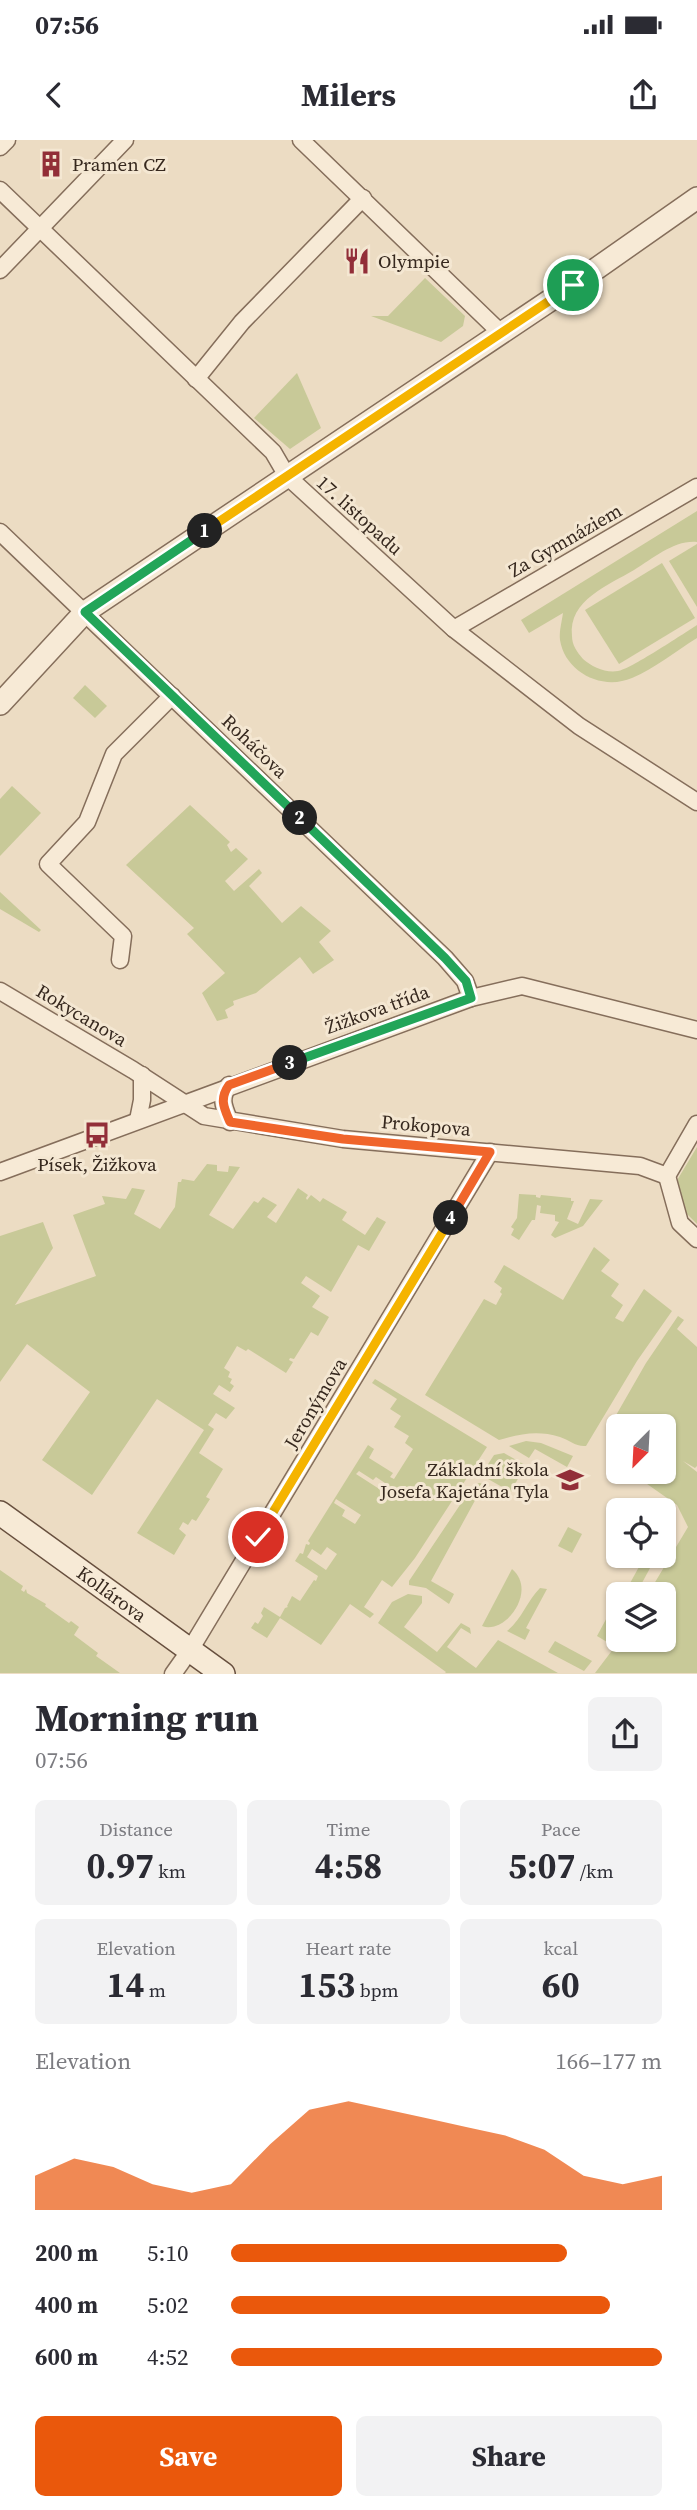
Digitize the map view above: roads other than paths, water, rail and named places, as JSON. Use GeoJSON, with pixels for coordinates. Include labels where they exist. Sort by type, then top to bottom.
{"type":"FeatureCollection","features":[{"type":"Feature","properties":{"kind":"main road","name":"Kollárova"},"geometry":{"type":"LineString","coordinates":[[0,1513],[223,1674]]}},
{"type":"Feature","properties":{"kind":"street"},"geometry":{"type":"LineString","coordinates":[[0,147],[7,140]]}},
{"type":"Feature","properties":{"kind":"street"},"geometry":{"type":"LineString","coordinates":[[0,270],[125,140]]}},
{"type":"Feature","properties":{"kind":"street"},"geometry":{"type":"LineString","coordinates":[[302,140],[501,333]]}},
{"type":"Feature","properties":{"kind":"street","name":"17. listopadu"},"geometry":{"type":"LineString","coordinates":[[0,190],[273,452],[287,476],[454,629],[579,726],[697,802]]}},
{"type":"Feature","properties":{"kind":"street"},"geometry":{"type":"LineString","coordinates":[[196,379],[242,322],[363,198]]}},
{"type":"Feature","properties":{"kind":"street"},"geometry":{"type":"LineString","coordinates":[[0,704],[85,612],[697,198]]}},
{"type":"Feature","properties":{"kind":"street","name":"Za Gymnáziem"},"geometry":{"type":"LineString","coordinates":[[454,629],[697,487]]}},
{"type":"Feature","properties":{"kind":"street","name":"Roháčova"},"geometry":{"type":"LineString","coordinates":[[0,532],[445,958],[466,981],[471,998]]}},
{"type":"Feature","properties":{"kind":"street"},"geometry":{"type":"LineString","coordinates":[[120,960],[123,936],[48,864],[87,822],[114,754],[173,696]]}},
{"type":"Feature","properties":{"kind":"street","name":"Žižkova třída"},"geometry":{"type":"LineString","coordinates":[[0,1172],[186,1104],[229,1085],[471,998],[522,986],[697,1030]]}},
{"type":"Feature","properties":{"kind":"street","name":"Rokycanova"},"geometry":{"type":"LineString","coordinates":[[0,991],[186,1104]]}},
{"type":"Feature","properties":{"kind":"street"},"geometry":{"type":"LineString","coordinates":[[138,1120],[142,1100],[142,1075]]}},
{"type":"Feature","properties":{"kind":"street"},"geometry":{"type":"LineString","coordinates":[[229,1085],[224,1092],[222,1104],[230,1122]]}},
{"type":"Feature","properties":{"kind":"street","name":"Prokopova"},"geometry":{"type":"LineString","coordinates":[[186,1104],[204,1116],[230,1122],[343,1139],[640,1166],[667,1176]]}},
{"type":"Feature","properties":{"kind":"street"},"geometry":{"type":"LineString","coordinates":[[697,1124],[667,1176],[680,1223],[697,1239]]}},
{"type":"Feature","properties":{"kind":"street","name":"Jeronýmova"},"geometry":{"type":"LineString","coordinates":[[173,1674],[490,1152]]}},
{"type":"Feature","properties":{"kind":"place","name":"Pramen CZ"},"geometry":{"type":"Point","coordinates":[51,164]}},
{"type":"Feature","properties":{"kind":"place","name":"Olympie"},"geometry":{"type":"Point","coordinates":[357,261]}},
{"type":"Feature","properties":{"kind":"place","name":"Písek, Žižkova"},"geometry":{"type":"Point","coordinates":[97,1135]}},
{"type":"Feature","properties":{"kind":"place","name":"Základní škola Josefa Kajetána Tyla"},"geometry":{"type":"Point","coordinates":[570,1480]}}]}
